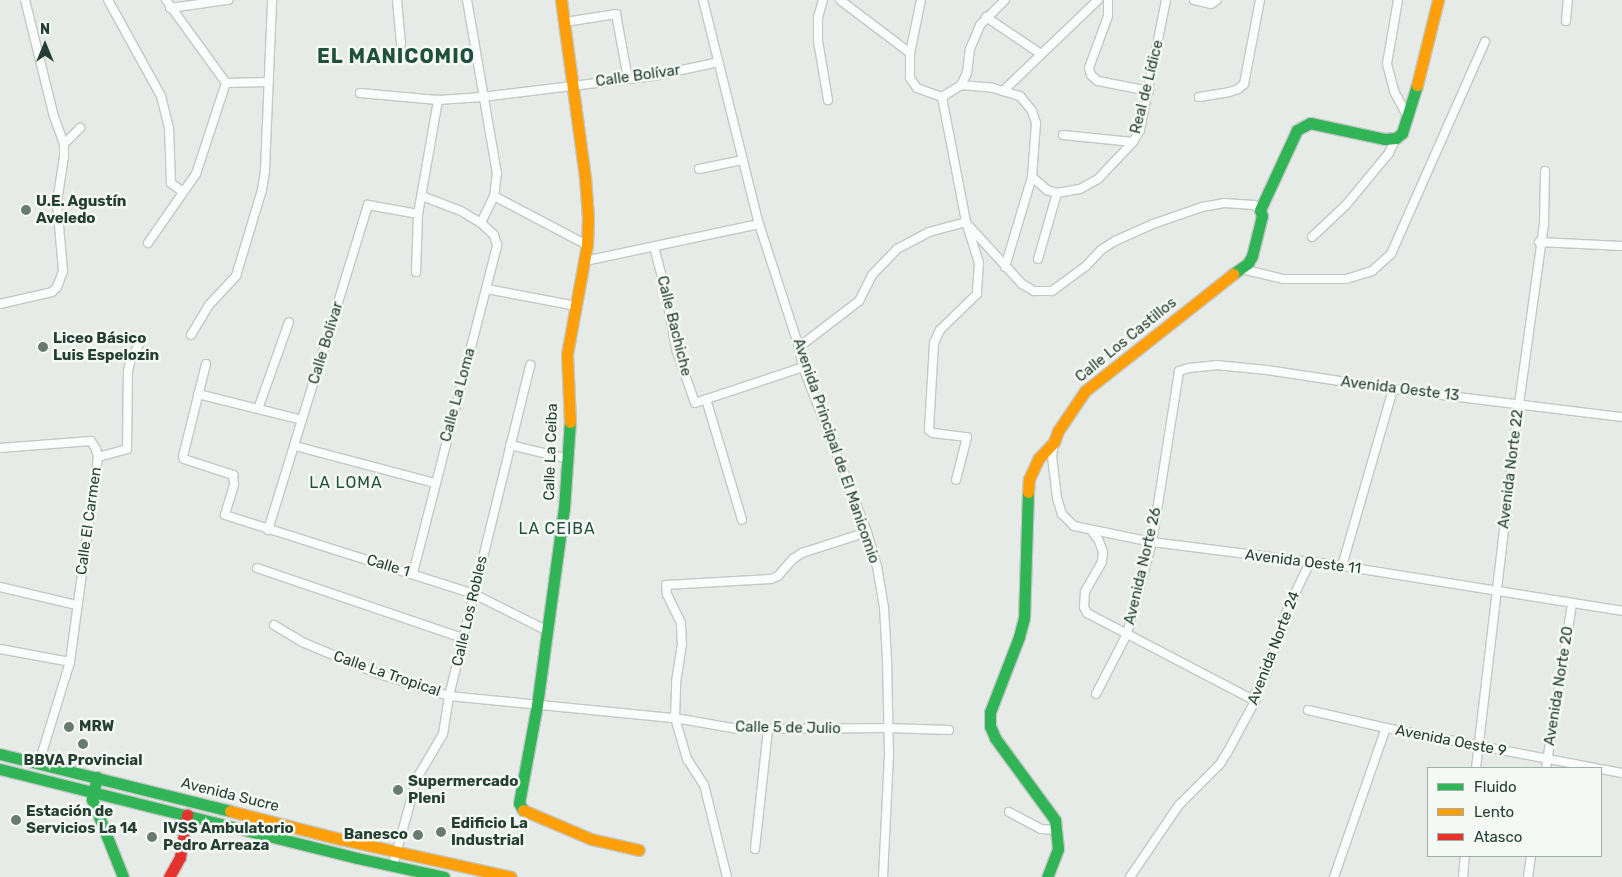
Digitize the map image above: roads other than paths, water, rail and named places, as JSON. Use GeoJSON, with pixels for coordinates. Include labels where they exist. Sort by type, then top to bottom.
{"type":"FeatureCollection","features":[{"type":"Feature","properties":{"kind":"street"},"geometry":{"type":"LineString","coordinates":[[0,304],[44,295],[55,290],[63,271],[57,202],[64,157],[64,144],[54,117],[24,0]]}},
{"type":"Feature","properties":{"kind":"street"},"geometry":{"type":"LineString","coordinates":[[108,0],[161,96],[169,127],[171,183],[183,192]]}},
{"type":"Feature","properties":{"kind":"street"},"geometry":{"type":"LineString","coordinates":[[168,4],[210,3],[227,0]]}},
{"type":"Feature","properties":{"kind":"street"},"geometry":{"type":"LineString","coordinates":[[192,335],[209,305],[236,276],[262,190],[265,170],[272,0]]}},
{"type":"Feature","properties":{"kind":"street"},"geometry":{"type":"LineString","coordinates":[[397,0],[401,44]]}},
{"type":"Feature","properties":{"kind":"street"},"geometry":{"type":"LineString","coordinates":[[467,0],[482,97],[496,164],[494,196],[481,223]]}},
{"type":"Feature","properties":{"kind":"street","name":"Calle La Ceiba"},"geometry":{"type":"LineString","coordinates":[[561,0],[585,177],[588,218],[587,245],[567,354],[570,411],[569,459],[564,509],[537,705],[519,797],[522,810],[591,839],[639,850]]}},
{"type":"Feature","properties":{"kind":"street","name":"Avenida Principal de El Manicomio"},"geometry":{"type":"LineString","coordinates":[[703,0],[759,224],[799,347],[803,366],[867,532],[877,566],[884,608],[888,728],[883,877]]}},
{"type":"Feature","properties":{"kind":"street"},"geometry":{"type":"LineString","coordinates":[[823,0],[818,17],[818,41],[828,100]]}},
{"type":"Feature","properties":{"kind":"street"},"geometry":{"type":"LineString","coordinates":[[840,0],[910,53]]}},
{"type":"Feature","properties":{"kind":"street"},"geometry":{"type":"LineString","coordinates":[[921,0],[910,53],[910,78],[922,91],[942,97],[962,85],[968,73],[970,49],[980,25],[1005,0]]}},
{"type":"Feature","properties":{"kind":"street"},"geometry":{"type":"LineString","coordinates":[[1003,91],[1098,0]]}},
{"type":"Feature","properties":{"kind":"street"},"geometry":{"type":"LineString","coordinates":[[1108,0],[1108,16],[1089,68],[1091,75],[1098,81],[1148,91]]}},
{"type":"Feature","properties":{"kind":"street","name":"Real de Lídice"},"geometry":{"type":"LineString","coordinates":[[1057,194],[1080,189],[1098,179],[1133,142],[1140,130],[1166,0]]}},
{"type":"Feature","properties":{"kind":"street"},"geometry":{"type":"LineString","coordinates":[[1194,0],[1211,4],[1217,0]]}},
{"type":"Feature","properties":{"kind":"street"},"geometry":{"type":"LineString","coordinates":[[1199,97],[1229,92],[1244,84],[1260,0]]}},
{"type":"Feature","properties":{"kind":"street"},"geometry":{"type":"LineString","coordinates":[[1398,0],[1387,64],[1395,93],[1407,116]]}},
{"type":"Feature","properties":{"kind":"street"},"geometry":{"type":"LineString","coordinates":[[1312,237],[1346,205],[1389,153],[1396,138],[1403,130],[1438,0]]}},
{"type":"Feature","properties":{"kind":"street"},"geometry":{"type":"LineString","coordinates":[[1566,21],[1568,0]]}},
{"type":"Feature","properties":{"kind":"street"},"geometry":{"type":"LineString","coordinates":[[168,4],[226,83]]}},
{"type":"Feature","properties":{"kind":"street"},"geometry":{"type":"LineString","coordinates":[[565,22],[616,14],[628,79]]}},
{"type":"Feature","properties":{"kind":"street"},"geometry":{"type":"LineString","coordinates":[[986,17],[1041,54]]}},
{"type":"Feature","properties":{"kind":"street"},"geometry":{"type":"LineString","coordinates":[[1242,269],[1283,279],[1346,279],[1372,271],[1390,254],[1485,42]]}},
{"type":"Feature","properties":{"kind":"street","name":"Calle Bolívar"},"geometry":{"type":"LineString","coordinates":[[360,92],[438,100],[482,97],[571,84],[628,79],[719,62]]}},
{"type":"Feature","properties":{"kind":"street"},"geometry":{"type":"LineString","coordinates":[[226,83],[268,82]]}},
{"type":"Feature","properties":{"kind":"street"},"geometry":{"type":"LineString","coordinates":[[148,243],[201,162],[226,83]]}},
{"type":"Feature","properties":{"kind":"street"},"geometry":{"type":"LineString","coordinates":[[962,85],[993,88],[1020,96],[1035,117],[1032,177],[1005,267]]}},
{"type":"Feature","properties":{"kind":"street"},"geometry":{"type":"LineString","coordinates":[[942,97],[966,222],[980,263],[980,281],[977,294],[940,330],[934,342],[929,429],[933,433],[967,437],[956,480]]}},
{"type":"Feature","properties":{"kind":"street"},"geometry":{"type":"LineString","coordinates":[[416,272],[418,214],[438,100]]}},
{"type":"Feature","properties":{"kind":"street","name":"Calle Los Castillos"},"geometry":{"type":"LineString","coordinates":[[1058,830],[1055,820],[995,738],[990,726],[990,712],[1019,637],[1024,618],[1026,506],[1030,479],[1039,458],[1054,442],[1058,431],[1085,391],[1137,352],[1185,310],[1242,269],[1252,256],[1261,221],[1260,210],[1277,177],[1297,130],[1303,125],[1318,123],[1385,139],[1396,138]]}},
{"type":"Feature","properties":{"kind":"street"},"geometry":{"type":"LineString","coordinates":[[64,144],[80,128]]}},
{"type":"Feature","properties":{"kind":"street"},"geometry":{"type":"LineString","coordinates":[[1063,135],[1133,142]]}},
{"type":"Feature","properties":{"kind":"street"},"geometry":{"type":"LineString","coordinates":[[699,169],[743,160]]}},
{"type":"Feature","properties":{"kind":"street","name":"Avenida Norte 22"},"geometry":{"type":"LineString","coordinates":[[1476,767],[1539,242],[1544,224],[1545,171]]}},
{"type":"Feature","properties":{"kind":"street"},"geometry":{"type":"LineString","coordinates":[[1032,177],[1048,190],[1057,194],[1038,259]]}},
{"type":"Feature","properties":{"kind":"street","name":"Calle La Loma"},"geometry":{"type":"LineString","coordinates":[[413,573],[434,483],[487,289],[497,239],[481,223],[461,211],[422,196]]}},
{"type":"Feature","properties":{"kind":"street"},"geometry":{"type":"LineString","coordinates":[[494,196],[587,245]]}},
{"type":"Feature","properties":{"kind":"street"},"geometry":{"type":"LineString","coordinates":[[966,222],[1022,284],[1034,291],[1052,291],[1086,266],[1101,250],[1115,241],[1153,224],[1202,207],[1224,203],[1254,205],[1260,210]]}},
{"type":"Feature","properties":{"kind":"street","name":"Calle Bolívar"},"geometry":{"type":"LineString","coordinates":[[268,530],[368,205],[418,214]]}},
{"type":"Feature","properties":{"kind":"street"},"geometry":{"type":"LineString","coordinates":[[799,347],[859,301],[872,275],[897,249],[929,232],[966,222]]}},
{"type":"Feature","properties":{"kind":"street"},"geometry":{"type":"LineString","coordinates":[[585,261],[759,224]]}},
{"type":"Feature","properties":{"kind":"street"},"geometry":{"type":"LineString","coordinates":[[1539,242],[1622,246]]}},
{"type":"Feature","properties":{"kind":"street","name":"Calle Bachiche"},"geometry":{"type":"LineString","coordinates":[[654,247],[664,284],[676,349],[695,402],[706,400]]}},
{"type":"Feature","properties":{"kind":"street"},"geometry":{"type":"LineString","coordinates":[[487,289],[576,306]]}},
{"type":"Feature","properties":{"kind":"street"},"geometry":{"type":"LineString","coordinates":[[258,409],[289,322]]}},
{"type":"Feature","properties":{"kind":"street"},"geometry":{"type":"LineString","coordinates":[[98,457],[127,449],[128,371],[130,362],[140,342]]}},
{"type":"Feature","properties":{"kind":"street"},"geometry":{"type":"LineString","coordinates":[[206,364],[198,394],[302,420]]}},
{"type":"Feature","properties":{"kind":"street","name":"Calle Los Robles"},"geometry":{"type":"LineString","coordinates":[[393,865],[416,778],[443,734],[449,696],[530,365]]}},
{"type":"Feature","properties":{"kind":"street","name":"Avenida Oeste 13"},"geometry":{"type":"LineString","coordinates":[[1179,371],[1216,365],[1267,370],[1393,389],[1622,417]]}},
{"type":"Feature","properties":{"kind":"street"},"geometry":{"type":"LineString","coordinates":[[742,520],[706,400],[803,366]]}},
{"type":"Feature","properties":{"kind":"street","name":"Avenida Norte 26"},"geometry":{"type":"LineString","coordinates":[[1096,694],[1127,634],[1152,542],[1179,371]]}},
{"type":"Feature","properties":{"kind":"street"},"geometry":{"type":"LineString","coordinates":[[1342,566],[1393,389]]}},
{"type":"Feature","properties":{"kind":"street","name":"Calle 1"},"geometry":{"type":"LineString","coordinates":[[198,394],[182,456],[184,459],[233,475],[234,486],[225,515],[268,530],[413,573],[474,594],[546,630]]}},
{"type":"Feature","properties":{"kind":"street","name":"Calle El Carmen"},"geometry":{"type":"LineString","coordinates":[[0,448],[91,441],[98,457],[70,662],[39,764]]}},
{"type":"Feature","properties":{"kind":"street","name":"Avenida Oeste 11"},"geometry":{"type":"LineString","coordinates":[[1054,442],[1053,472],[1062,514],[1074,526],[1152,542],[1342,566],[1622,611]]}},
{"type":"Feature","properties":{"kind":"street"},"geometry":{"type":"LineString","coordinates":[[510,445],[569,459]]}},
{"type":"Feature","properties":{"kind":"street"},"geometry":{"type":"LineString","coordinates":[[295,446],[434,483]]}},
{"type":"Feature","properties":{"kind":"street"},"geometry":{"type":"LineString","coordinates":[[1092,531],[1103,552],[1102,562],[1086,592],[1084,607],[1091,616],[1255,701]]}},
{"type":"Feature","properties":{"kind":"street"},"geometry":{"type":"LineString","coordinates":[[727,877],[704,785],[686,759],[675,718],[676,682],[682,645],[681,623],[667,594],[667,584],[771,580],[778,576],[793,559],[802,554],[867,532]]}},
{"type":"Feature","properties":{"kind":"street","name":"Avenida Norte 24"},"geometry":{"type":"LineString","coordinates":[[1130,877],[1179,805],[1224,759],[1255,701],[1255,694],[1266,674],[1288,608],[1310,562]]}},
{"type":"Feature","properties":{"kind":"street"},"geometry":{"type":"LineString","coordinates":[[257,568],[463,638]]}},
{"type":"Feature","properties":{"kind":"street"},"geometry":{"type":"LineString","coordinates":[[0,587],[77,605]]}},
{"type":"Feature","properties":{"kind":"street","name":"Avenida Norte 20"},"geometry":{"type":"LineString","coordinates":[[1547,764],[1572,603]]}},
{"type":"Feature","properties":{"kind":"street","name":"Calle La Tropical"},"geometry":{"type":"LineString","coordinates":[[274,625],[302,642],[376,674],[449,696],[537,705]]}},
{"type":"Feature","properties":{"kind":"street"},"geometry":{"type":"LineString","coordinates":[[0,649],[70,662]]}},
{"type":"Feature","properties":{"kind":"street","name":"Calle 5 de Julio"},"geometry":{"type":"LineString","coordinates":[[537,705],[675,718],[738,729],[888,728],[949,730]]}},
{"type":"Feature","properties":{"kind":"street","name":"Avenida Oeste 9"},"geometry":{"type":"LineString","coordinates":[[1308,710],[1386,728],[1479,745],[1547,764],[1584,767]]}},
{"type":"Feature","properties":{"kind":"street"},"geometry":{"type":"LineString","coordinates":[[1334,877],[1386,728]]}},
{"type":"Feature","properties":{"kind":"street"},"geometry":{"type":"LineString","coordinates":[[755,849],[768,729]]}},
{"type":"Feature","properties":{"kind":"street","name":"Avenida Sucre"},"geometry":{"type":"LineString","coordinates":[[0,754],[330,836],[511,877]]}},
{"type":"Feature","properties":{"kind":"street","name":"Avenida Sucre"},"geometry":{"type":"LineString","coordinates":[[0,769],[444,877]]}},
{"type":"Feature","properties":{"kind":"street"},"geometry":{"type":"LineString","coordinates":[[1602,769],[1622,773]]}},
{"type":"Feature","properties":{"kind":"street"},"geometry":{"type":"LineString","coordinates":[[97,777],[92,799],[102,826],[116,854],[123,877]]}},
{"type":"Feature","properties":{"kind":"street"},"geometry":{"type":"LineString","coordinates":[[1009,812],[1041,829],[1058,830],[1058,849],[1047,877]]}},
{"type":"Feature","properties":{"kind":"street"},"geometry":{"type":"LineString","coordinates":[[170,877],[180,857],[187,816]]}},
{"type":"Feature","properties":{"kind":"street"},"geometry":{"type":"LineString","coordinates":[[116,854],[133,877]]}},
{"type":"Feature","properties":{"kind":"street"},"geometry":{"type":"LineString","coordinates":[[1463,877],[1465,857]]}},
{"type":"Feature","properties":{"kind":"street"},"geometry":{"type":"LineString","coordinates":[[1528,877],[1531,857]]}},
{"type":"Feature","properties":{"kind":"place","name":"U.E. Agustín Aveledo"},"geometry":{"type":"Point","coordinates":[26,210]}},
{"type":"Feature","properties":{"kind":"place","name":"Liceo Básico Luis Espelozin"},"geometry":{"type":"Point","coordinates":[43,347]}},
{"type":"Feature","properties":{"kind":"place","name":"MRW"},"geometry":{"type":"Point","coordinates":[69,727]}},
{"type":"Feature","properties":{"kind":"place","name":"BBVA Provincial"},"geometry":{"type":"Point","coordinates":[83,744]}},
{"type":"Feature","properties":{"kind":"place","name":"Supermercado Pleni"},"geometry":{"type":"Point","coordinates":[398,790]}},
{"type":"Feature","properties":{"kind":"place","name":"Estación de Servicios La 14"},"geometry":{"type":"Point","coordinates":[16,820]}},
{"type":"Feature","properties":{"kind":"place","name":"Edificio La Industrial"},"geometry":{"type":"Point","coordinates":[441,832]}},
{"type":"Feature","properties":{"kind":"place","name":"Banesco"},"geometry":{"type":"Point","coordinates":[418,835]}},
{"type":"Feature","properties":{"kind":"place","name":"IVSS Ambulatorio Pedro Arreaza"},"geometry":{"type":"Point","coordinates":[152,837]}},
{"type":"Feature","properties":{"kind":"district","name":"EL MANICOMIO"},"geometry":{"type":"Point","coordinates":[396,56]}},
{"type":"Feature","properties":{"kind":"district","name":"LA LOMA"},"geometry":{"type":"Point","coordinates":[346,483]}},
{"type":"Feature","properties":{"kind":"district","name":"LA CEIBA"},"geometry":{"type":"Point","coordinates":[557,529]}}]}
